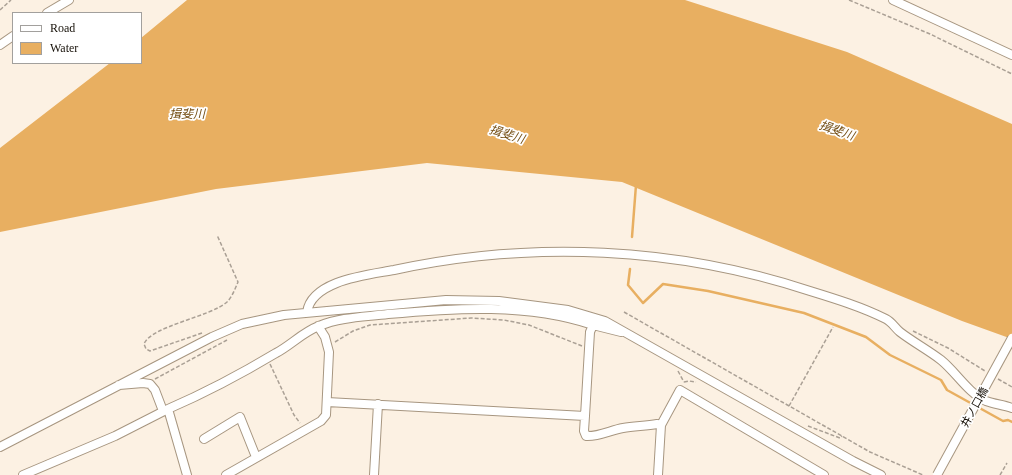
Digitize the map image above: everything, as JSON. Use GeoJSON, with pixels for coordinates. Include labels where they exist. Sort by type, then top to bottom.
{"type":"FeatureCollection","features":[{"type":"Feature","properties":{"kind":"street"},"geometry":{"type":"LineString","coordinates":[[49,12],[69,0]]}},
{"type":"Feature","properties":{"kind":"street"},"geometry":{"type":"LineString","coordinates":[[893,0],[1012,55]]}},
{"type":"Feature","properties":{"kind":"street"},"geometry":{"type":"LineString","coordinates":[[0,45],[12,37]]}},
{"type":"Feature","properties":{"kind":"street"},"geometry":{"type":"LineString","coordinates":[[307,312],[309,303],[315,295],[328,286],[353,278],[470,256],[541,252],[615,252],[692,262],[775,279],[857,306],[887,320],[899,331],[942,361],[985,400],[1012,408]]}},
{"type":"Feature","properties":{"kind":"street"},"geometry":{"type":"LineString","coordinates":[[0,447],[118,385],[242,324],[307,312],[446,300],[499,301],[568,310],[605,321],[624,330],[853,461],[881,475]]}},
{"type":"Feature","properties":{"kind":"street"},"geometry":{"type":"LineString","coordinates":[[24,475],[115,436],[268,358],[318,326],[347,318],[422,311],[486,309],[545,314],[575,319],[620,332],[624,330]]}},
{"type":"Feature","properties":{"kind":"street"},"geometry":{"type":"LineString","coordinates":[[593,325],[590,332],[584,431],[586,436],[593,437],[607,431],[625,428],[657,424],[661,425]]}},
{"type":"Feature","properties":{"kind":"street"},"geometry":{"type":"LineString","coordinates":[[226,475],[321,421],[326,415],[330,352],[325,337],[318,326]]}},
{"type":"Feature","properties":{"kind":"street","name":"井ノ口橋"},"geometry":{"type":"LineString","coordinates":[[937,475],[1012,338]]}},
{"type":"Feature","properties":{"kind":"street"},"geometry":{"type":"LineString","coordinates":[[118,385],[150,384],[155,390],[166,410],[187,475]]}},
{"type":"Feature","properties":{"kind":"street"},"geometry":{"type":"LineString","coordinates":[[658,475],[661,425],[680,390],[824,475]]}},
{"type":"Feature","properties":{"kind":"street"},"geometry":{"type":"LineString","coordinates":[[327,402],[585,416]]}},
{"type":"Feature","properties":{"kind":"street"},"geometry":{"type":"LineString","coordinates":[[374,475],[378,404]]}},
{"type":"Feature","properties":{"kind":"street"},"geometry":{"type":"LineString","coordinates":[[204,439],[240,417],[256,457]]}},
{"type":"Feature","properties":{"kind":"path"},"geometry":{"type":"LineString","coordinates":[[0,10],[11,0]]}},
{"type":"Feature","properties":{"kind":"path"},"geometry":{"type":"LineString","coordinates":[[849,0],[930,34],[1012,74]]}},
{"type":"Feature","properties":{"kind":"path"},"geometry":{"type":"LineString","coordinates":[[207,331],[150,351],[146,349],[144,344],[149,336],[156,332],[190,320],[224,304],[231,297],[238,282],[217,235]]}},
{"type":"Feature","properties":{"kind":"path"},"geometry":{"type":"LineString","coordinates":[[624,312],[870,452],[923,475]]}},
{"type":"Feature","properties":{"kind":"path"},"geometry":{"type":"LineString","coordinates":[[328,346],[363,326],[470,318],[504,320],[529,325],[589,349]]}},
{"type":"Feature","properties":{"kind":"path"},"geometry":{"type":"LineString","coordinates":[[789,406],[833,327]]}},
{"type":"Feature","properties":{"kind":"path"},"geometry":{"type":"LineString","coordinates":[[908,329],[948,348],[973,363]]}},
{"type":"Feature","properties":{"kind":"path"},"geometry":{"type":"LineString","coordinates":[[150,384],[153,380],[229,339]]}},
{"type":"Feature","properties":{"kind":"path"},"geometry":{"type":"LineString","coordinates":[[268,358],[294,415],[305,430]]}},
{"type":"Feature","properties":{"kind":"path"},"geometry":{"type":"LineString","coordinates":[[676,368],[684,382],[681,391]]}},
{"type":"Feature","properties":{"kind":"path"},"geometry":{"type":"LineString","coordinates":[[806,425],[840,438],[842,436]]}},
{"type":"Feature","properties":{"kind":"path"},"geometry":{"type":"LineString","coordinates":[[1000,475],[1007,463]]}},
{"type":"Feature","properties":{"kind":"water","name":"揖斐川"},"geometry":{"type":"Polygon","coordinates":[[[187,0],[685,0],[847,52],[1012,124],[1012,339],[962,321],[622,182],[427,163],[216,189],[0,232],[0,148],[109,64],[142,64],[142,37],[187,0]]]}},
{"type":"Feature","properties":{"kind":"waterway"},"geometry":{"type":"LineString","coordinates":[[632,237],[636,185]]}},
{"type":"Feature","properties":{"kind":"waterway"},"geometry":{"type":"LineString","coordinates":[[630,269],[628,285],[643,303],[663,284],[708,291],[804,313],[866,337],[890,355],[941,380],[947,390],[1003,421],[1008,420],[1012,422]]}}]}
